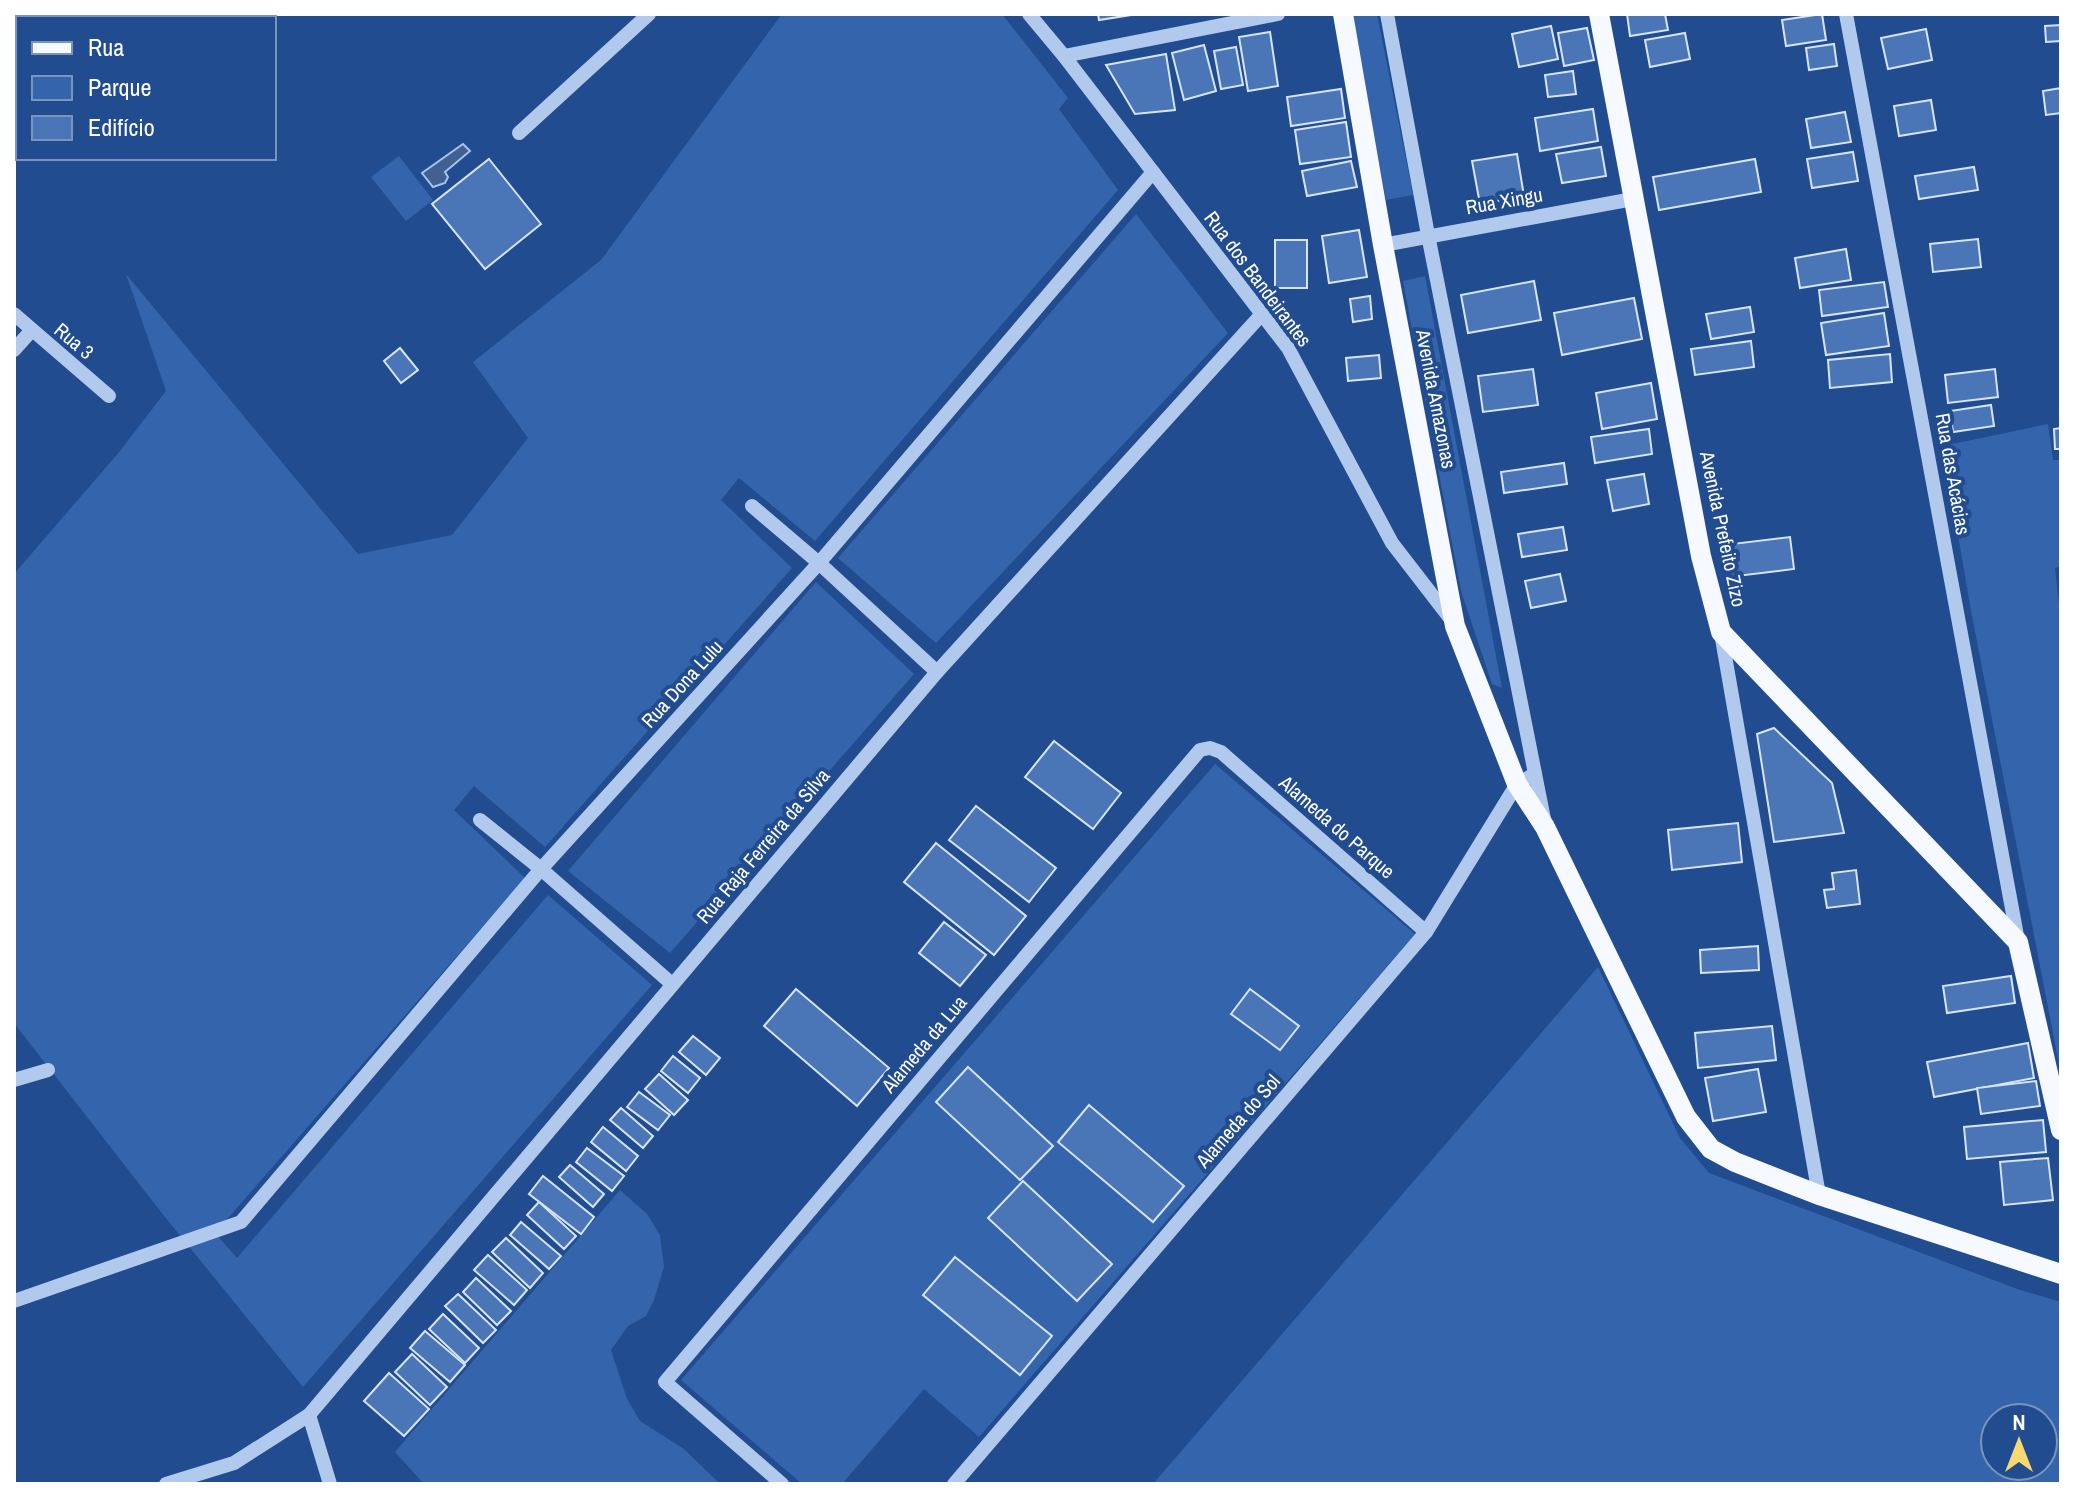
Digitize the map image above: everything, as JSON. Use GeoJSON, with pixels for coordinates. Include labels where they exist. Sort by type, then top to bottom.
{"type":"FeatureCollection","features":[{"type":"Feature","properties":{"kind":"main road","name":"Avenida Amazonas"},"geometry":{"type":"LineString","coordinates":[[1343,14],[1455,626],[1526,779]]}},
{"type":"Feature","properties":{"kind":"main road","name":"Avenida Prefeito Zizo"},"geometry":{"type":"LineString","coordinates":[[1599,14],[1701,556],[1721,632],[2018,942]]}},
{"type":"Feature","properties":{"kind":"main road"},"geometry":{"type":"LineString","coordinates":[[1526,779],[1545,827],[1686,1117],[1711,1149],[1735,1162],[1819,1195],[2061,1274]]}},
{"type":"Feature","properties":{"kind":"main road"},"geometry":{"type":"LineString","coordinates":[[2018,942],[2061,1130]]}},
{"type":"Feature","properties":{"kind":"street"},"geometry":{"type":"LineString","coordinates":[[519,133],[649,14]]}},
{"type":"Feature","properties":{"kind":"street","name":"Rua dos Bandeirantes"},"geometry":{"type":"LineString","coordinates":[[1029,14],[1288,348],[1392,543],[1455,626]]}},
{"type":"Feature","properties":{"kind":"street"},"geometry":{"type":"LineString","coordinates":[[1064,56],[1278,14]]}},
{"type":"Feature","properties":{"kind":"street","name":"Avenida Amazonas"},"geometry":{"type":"LineString","coordinates":[[1387,14],[1526,779]]}},
{"type":"Feature","properties":{"kind":"street","name":"Rua das Acácias"},"geometry":{"type":"LineString","coordinates":[[1846,14],[2018,942]]}},
{"type":"Feature","properties":{"kind":"street","name":"Rua Dona Lulu"},"geometry":{"type":"LineString","coordinates":[[14,1301],[241,1222],[541,869],[819,563],[1153,172]]}},
{"type":"Feature","properties":{"kind":"street","name":"Rua Xingu"},"geometry":{"type":"LineString","coordinates":[[1383,245],[1633,199]]}},
{"type":"Feature","properties":{"kind":"street","name":"Rua 3"},"geometry":{"type":"LineString","coordinates":[[14,314],[109,396]]}},
{"type":"Feature","properties":{"kind":"street","name":"Rua Raja Ferreira da Silva"},"geometry":{"type":"LineString","coordinates":[[166,1484],[234,1463],[309,1415],[937,672],[1262,314]]}},
{"type":"Feature","properties":{"kind":"street"},"geometry":{"type":"LineString","coordinates":[[14,350],[31,331]]}},
{"type":"Feature","properties":{"kind":"street"},"geometry":{"type":"LineString","coordinates":[[752,506],[937,672]]}},
{"type":"Feature","properties":{"kind":"street"},"geometry":{"type":"LineString","coordinates":[[1721,632],[1819,1195]]}},
{"type":"Feature","properties":{"kind":"street","name":"Alameda da Lua"},"geometry":{"type":"LineString","coordinates":[[782,1484],[665,1382],[1192,757],[1200,750],[1210,748],[1221,752]]}},
{"type":"Feature","properties":{"kind":"street","name":"Alameda do Parque"},"geometry":{"type":"LineString","coordinates":[[1221,752],[1426,932]]}},
{"type":"Feature","properties":{"kind":"street","name":"Alameda do Sol"},"geometry":{"type":"LineString","coordinates":[[954,1484],[1426,932],[1526,779]]}},
{"type":"Feature","properties":{"kind":"street"},"geometry":{"type":"LineString","coordinates":[[480,820],[672,984]]}},
{"type":"Feature","properties":{"kind":"street"},"geometry":{"type":"LineString","coordinates":[[14,1080],[48,1070]]}},
{"type":"Feature","properties":{"kind":"street"},"geometry":{"type":"LineString","coordinates":[[309,1415],[330,1484]]}},
{"type":"Feature","properties":{"kind":"green space"},"geometry":{"type":"Polygon","coordinates":[[[782,14],[1002,14],[1068,98],[1059,109],[1118,190],[815,541],[739,478],[721,500],[792,568],[545,847],[474,786],[454,810],[525,878],[215,1233],[237,1258],[548,895],[652,985],[303,1387],[14,1023],[14,574],[120,451],[166,391],[126,274],[358,554],[452,535],[528,438],[473,362],[601,260],[782,14]]]}},
{"type":"Feature","properties":{"kind":"green space"},"geometry":{"type":"Polygon","coordinates":[[[1351,14],[1377,14],[1413,195],[1386,200],[1351,14]]]}},
{"type":"Feature","properties":{"kind":"green space"},"geometry":{"type":"Polygon","coordinates":[[[399,156],[433,200],[406,221],[371,177],[399,156]]]}},
{"type":"Feature","properties":{"kind":"green space"},"geometry":{"type":"Polygon","coordinates":[[[1136,214],[1228,333],[936,643],[838,558],[1136,214]]]}},
{"type":"Feature","properties":{"kind":"green space"},"geometry":{"type":"Polygon","coordinates":[[[1425,276],[1502,688],[1492,684],[1461,591],[1403,281],[1425,276]]]}},
{"type":"Feature","properties":{"kind":"green space"},"geometry":{"type":"Polygon","coordinates":[[[2048,424],[2053,460],[2061,460],[2061,566],[2055,568],[2061,622],[2061,1074],[1971,611],[1943,446],[2048,424]]]}},
{"type":"Feature","properties":{"kind":"green space"},"geometry":{"type":"Polygon","coordinates":[[[816,582],[914,674],[670,953],[568,871],[816,582]]]}},
{"type":"Feature","properties":{"kind":"green space"},"geometry":{"type":"Polygon","coordinates":[[[1215,764],[1415,934],[979,1437],[924,1389],[842,1484],[802,1484],[681,1380],[1215,764]],[[1250,989],[1232,1014],[1280,1050],[1299,1026],[1250,989]],[[968,1068],[936,1102],[1020,1180],[1052,1145],[968,1068]],[[1089,1106],[1059,1142],[1153,1222],[1184,1186],[1089,1106]],[[1023,1181],[988,1219],[1077,1301],[1112,1264],[1023,1181]],[[955,1257],[923,1296],[1020,1375],[1052,1336],[955,1257]]]}},
{"type":"Feature","properties":{"kind":"green space"},"geometry":{"type":"Polygon","coordinates":[[[1598,967],[1680,1138],[1709,1173],[2020,1290],[2061,1302],[2061,1484],[1153,1484],[1598,967]]]}},
{"type":"Feature","properties":{"kind":"green space"},"geometry":{"type":"Polygon","coordinates":[[[620,1190],[647,1214],[660,1235],[664,1267],[646,1316],[628,1326],[611,1350],[627,1399],[640,1421],[684,1449],[720,1484],[424,1484],[395,1452],[620,1190]]]}},
{"type":"Feature","properties":{"kind":"shaded area"},"geometry":{"type":"Polygon","coordinates":[[[463,144],[470,151],[445,172],[448,177],[445,183],[433,187],[422,173],[463,144]]]}},
{"type":"Feature","properties":{"kind":"building"},"geometry":{"type":"Polygon","coordinates":[[[1098,14],[1130,14],[1131,15],[1099,20],[1098,14]]]}},
{"type":"Feature","properties":{"kind":"building"},"geometry":{"type":"Polygon","coordinates":[[[1627,14],[1665,14],[1668,30],[1630,36],[1627,14]]]}},
{"type":"Feature","properties":{"kind":"building"},"geometry":{"type":"Polygon","coordinates":[[[1822,14],[1826,40],[1786,46],[1782,20],[1822,14]]]}},
{"type":"Feature","properties":{"kind":"building"},"geometry":{"type":"Polygon","coordinates":[[[2061,25],[2061,41],[2046,42],[2045,26],[2061,25]]]}},
{"type":"Feature","properties":{"kind":"building"},"geometry":{"type":"Polygon","coordinates":[[[1551,26],[1558,59],[1519,67],[1512,34],[1551,26]]]}},
{"type":"Feature","properties":{"kind":"building"},"geometry":{"type":"Polygon","coordinates":[[[1587,28],[1594,60],[1564,66],[1558,33],[1587,28]]]}},
{"type":"Feature","properties":{"kind":"building"},"geometry":{"type":"Polygon","coordinates":[[[1926,29],[1932,60],[1888,69],[1881,38],[1926,29]]]}},
{"type":"Feature","properties":{"kind":"building"},"geometry":{"type":"Polygon","coordinates":[[[1270,32],[1278,86],[1248,91],[1239,37],[1270,32]]]}},
{"type":"Feature","properties":{"kind":"building"},"geometry":{"type":"Polygon","coordinates":[[[1685,33],[1690,59],[1650,67],[1645,40],[1685,33]]]}},
{"type":"Feature","properties":{"kind":"building"},"geometry":{"type":"Polygon","coordinates":[[[1834,44],[1837,66],[1809,70],[1806,48],[1834,44]]]}},
{"type":"Feature","properties":{"kind":"building"},"geometry":{"type":"Polygon","coordinates":[[[1204,45],[1216,91],[1184,100],[1172,53],[1204,45]]]}},
{"type":"Feature","properties":{"kind":"building"},"geometry":{"type":"Polygon","coordinates":[[[1236,47],[1243,85],[1221,89],[1214,51],[1236,47]]]}},
{"type":"Feature","properties":{"kind":"building"},"geometry":{"type":"Polygon","coordinates":[[[1166,54],[1175,110],[1135,114],[1106,65],[1166,54]]]}},
{"type":"Feature","properties":{"kind":"building"},"geometry":{"type":"Polygon","coordinates":[[[1573,71],[1576,94],[1548,97],[1545,75],[1573,71]]]}},
{"type":"Feature","properties":{"kind":"building"},"geometry":{"type":"Polygon","coordinates":[[[2061,88],[2061,113],[2046,115],[2043,91],[2061,88]]]}},
{"type":"Feature","properties":{"kind":"building"},"geometry":{"type":"Polygon","coordinates":[[[1341,89],[1345,118],[1291,126],[1287,97],[1341,89]]]}},
{"type":"Feature","properties":{"kind":"building"},"geometry":{"type":"Polygon","coordinates":[[[1931,100],[1936,130],[1899,136],[1894,106],[1931,100]]]}},
{"type":"Feature","properties":{"kind":"building"},"geometry":{"type":"Polygon","coordinates":[[[1593,109],[1598,141],[1540,151],[1535,118],[1593,109]]]}},
{"type":"Feature","properties":{"kind":"building"},"geometry":{"type":"Polygon","coordinates":[[[1845,112],[1851,142],[1811,148],[1806,119],[1845,112]]]}},
{"type":"Feature","properties":{"kind":"building"},"geometry":{"type":"Polygon","coordinates":[[[1346,122],[1351,157],[1300,164],[1295,130],[1346,122]]]}},
{"type":"Feature","properties":{"kind":"building"},"geometry":{"type":"Polygon","coordinates":[[[1601,147],[1606,176],[1562,183],[1556,154],[1601,147]]]}},
{"type":"Feature","properties":{"kind":"building"},"geometry":{"type":"Polygon","coordinates":[[[1853,152],[1858,181],[1812,188],[1807,159],[1853,152]]]}},
{"type":"Feature","properties":{"kind":"building"},"geometry":{"type":"Polygon","coordinates":[[[1517,154],[1524,196],[1480,204],[1472,161],[1517,154]]]}},
{"type":"Feature","properties":{"kind":"building"},"geometry":{"type":"Polygon","coordinates":[[[489,159],[541,224],[485,269],[432,204],[489,159]]]}},
{"type":"Feature","properties":{"kind":"building"},"geometry":{"type":"Polygon","coordinates":[[[1755,159],[1761,192],[1659,210],[1653,177],[1755,159]]]}},
{"type":"Feature","properties":{"kind":"building"},"geometry":{"type":"Polygon","coordinates":[[[1351,161],[1357,187],[1307,196],[1302,171],[1351,161]]]}},
{"type":"Feature","properties":{"kind":"building"},"geometry":{"type":"Polygon","coordinates":[[[1974,167],[1978,190],[1919,199],[1915,176],[1974,167]]]}},
{"type":"Feature","properties":{"kind":"building"},"geometry":{"type":"Polygon","coordinates":[[[1359,230],[1367,277],[1329,283],[1322,236],[1359,230]]]}},
{"type":"Feature","properties":{"kind":"building"},"geometry":{"type":"Polygon","coordinates":[[[1978,239],[1981,267],[1933,272],[1930,244],[1978,239]]]}},
{"type":"Feature","properties":{"kind":"building"},"geometry":{"type":"Polygon","coordinates":[[[1275,240],[1307,240],[1307,288],[1275,288],[1275,240]]]}},
{"type":"Feature","properties":{"kind":"building"},"geometry":{"type":"Polygon","coordinates":[[[1846,249],[1851,280],[1800,288],[1795,258],[1846,249]]]}},
{"type":"Feature","properties":{"kind":"building"},"geometry":{"type":"Polygon","coordinates":[[[1534,281],[1541,320],[1468,333],[1461,295],[1534,281]]]}},
{"type":"Feature","properties":{"kind":"building"},"geometry":{"type":"Polygon","coordinates":[[[1884,282],[1888,307],[1822,316],[1819,290],[1884,282]]]}},
{"type":"Feature","properties":{"kind":"building"},"geometry":{"type":"Polygon","coordinates":[[[1370,296],[1372,319],[1353,322],[1350,299],[1370,296]]]}},
{"type":"Feature","properties":{"kind":"building"},"geometry":{"type":"Polygon","coordinates":[[[1634,298],[1642,339],[1562,355],[1554,313],[1634,298]]]}},
{"type":"Feature","properties":{"kind":"building"},"geometry":{"type":"Polygon","coordinates":[[[1750,307],[1754,332],[1711,339],[1706,314],[1750,307]]]}},
{"type":"Feature","properties":{"kind":"building"},"geometry":{"type":"Polygon","coordinates":[[[1884,313],[1889,346],[1826,355],[1821,323],[1884,313]]]}},
{"type":"Feature","properties":{"kind":"building"},"geometry":{"type":"Polygon","coordinates":[[[1751,341],[1754,367],[1695,375],[1691,349],[1751,341]]]}},
{"type":"Feature","properties":{"kind":"building"},"geometry":{"type":"Polygon","coordinates":[[[400,348],[418,370],[401,383],[384,361],[400,348]]]}},
{"type":"Feature","properties":{"kind":"building"},"geometry":{"type":"Polygon","coordinates":[[[1890,354],[1892,382],[1830,388],[1828,360],[1890,354]]]}},
{"type":"Feature","properties":{"kind":"building"},"geometry":{"type":"Polygon","coordinates":[[[1379,355],[1381,378],[1348,381],[1346,358],[1379,355]]]}},
{"type":"Feature","properties":{"kind":"building"},"geometry":{"type":"Polygon","coordinates":[[[1533,369],[1538,405],[1483,412],[1478,376],[1533,369]]]}},
{"type":"Feature","properties":{"kind":"building"},"geometry":{"type":"Polygon","coordinates":[[[1995,369],[1998,397],[1948,403],[1945,375],[1995,369]]]}},
{"type":"Feature","properties":{"kind":"building"},"geometry":{"type":"Polygon","coordinates":[[[1651,383],[1657,419],[1602,429],[1596,393],[1651,383]]]}},
{"type":"Feature","properties":{"kind":"building"},"geometry":{"type":"Polygon","coordinates":[[[1991,405],[1994,426],[1953,432],[1950,411],[1991,405]]]}},
{"type":"Feature","properties":{"kind":"building"},"geometry":{"type":"Polygon","coordinates":[[[2061,428],[2061,449],[2055,449],[2054,429],[2061,428]]]}},
{"type":"Feature","properties":{"kind":"building"},"geometry":{"type":"Polygon","coordinates":[[[1649,429],[1652,454],[1595,463],[1591,437],[1649,429]]]}},
{"type":"Feature","properties":{"kind":"building"},"geometry":{"type":"Polygon","coordinates":[[[1564,463],[1567,484],[1504,493],[1501,472],[1564,463]]]}},
{"type":"Feature","properties":{"kind":"building"},"geometry":{"type":"Polygon","coordinates":[[[1644,474],[1649,504],[1613,511],[1607,480],[1644,474]]]}},
{"type":"Feature","properties":{"kind":"building"},"geometry":{"type":"Polygon","coordinates":[[[1563,527],[1567,550],[1522,557],[1518,534],[1563,527]]]}},
{"type":"Feature","properties":{"kind":"building"},"geometry":{"type":"Polygon","coordinates":[[[1790,537],[1794,569],[1729,577],[1724,545],[1790,537]]]}},
{"type":"Feature","properties":{"kind":"building"},"geometry":{"type":"Polygon","coordinates":[[[1560,574],[1566,601],[1531,608],[1525,581],[1560,574]]]}},
{"type":"Feature","properties":{"kind":"building"},"geometry":{"type":"Polygon","coordinates":[[[1774,728],[1832,783],[1844,833],[1774,842],[1757,734],[1774,728]]]}},
{"type":"Feature","properties":{"kind":"building"},"geometry":{"type":"Polygon","coordinates":[[[1054,741],[1121,793],[1093,829],[1025,777],[1054,741]]]}},
{"type":"Feature","properties":{"kind":"building"},"geometry":{"type":"Polygon","coordinates":[[[976,806],[1056,868],[1029,902],[949,840],[976,806]]]}},
{"type":"Feature","properties":{"kind":"building"},"geometry":{"type":"Polygon","coordinates":[[[1738,823],[1742,862],[1672,870],[1668,830],[1738,823]]]}},
{"type":"Feature","properties":{"kind":"building"},"geometry":{"type":"Polygon","coordinates":[[[936,843],[1026,916],[994,955],[904,882],[936,843]]]}},
{"type":"Feature","properties":{"kind":"building"},"geometry":{"type":"Polygon","coordinates":[[[1856,870],[1860,904],[1827,908],[1824,890],[1834,889],[1832,873],[1856,870]]]}},
{"type":"Feature","properties":{"kind":"building"},"geometry":{"type":"Polygon","coordinates":[[[944,922],[986,955],[960,986],[919,953],[944,922]]]}},
{"type":"Feature","properties":{"kind":"building"},"geometry":{"type":"Polygon","coordinates":[[[1758,946],[1759,970],[1701,973],[1700,950],[1758,946]]]}},
{"type":"Feature","properties":{"kind":"building"},"geometry":{"type":"Polygon","coordinates":[[[2011,976],[2015,1003],[1947,1013],[1943,986],[2011,976]]]}},
{"type":"Feature","properties":{"kind":"building"},"geometry":{"type":"Polygon","coordinates":[[[796,989],[889,1068],[857,1106],[764,1026],[796,989]]]}},
{"type":"Feature","properties":{"kind":"building"},"geometry":{"type":"Polygon","coordinates":[[[1250,989],[1299,1026],[1280,1050],[1231,1014],[1250,989]]]}},
{"type":"Feature","properties":{"kind":"building"},"geometry":{"type":"Polygon","coordinates":[[[1772,1026],[1776,1060],[1698,1068],[1695,1033],[1772,1026]]]}},
{"type":"Feature","properties":{"kind":"building"},"geometry":{"type":"Polygon","coordinates":[[[693,1036],[720,1058],[706,1075],[679,1052],[693,1036]]]}},
{"type":"Feature","properties":{"kind":"building"},"geometry":{"type":"Polygon","coordinates":[[[2028,1043],[2034,1078],[1934,1097],[1927,1062],[2028,1043]]]}},
{"type":"Feature","properties":{"kind":"building"},"geometry":{"type":"Polygon","coordinates":[[[673,1056],[700,1078],[688,1093],[661,1071],[673,1056]]]}},
{"type":"Feature","properties":{"kind":"building"},"geometry":{"type":"Polygon","coordinates":[[[968,1067],[1053,1146],[1020,1180],[936,1102],[968,1067]]]}},
{"type":"Feature","properties":{"kind":"building"},"geometry":{"type":"Polygon","coordinates":[[[1758,1069],[1766,1112],[1713,1121],[1705,1078],[1758,1069]]]}},
{"type":"Feature","properties":{"kind":"building"},"geometry":{"type":"Polygon","coordinates":[[[659,1074],[688,1100],[674,1115],[645,1089],[659,1074]]]}},
{"type":"Feature","properties":{"kind":"building"},"geometry":{"type":"Polygon","coordinates":[[[2036,1081],[2040,1106],[1981,1114],[1977,1088],[2036,1081]]]}},
{"type":"Feature","properties":{"kind":"building"},"geometry":{"type":"Polygon","coordinates":[[[639,1092],[670,1115],[658,1130],[627,1107],[639,1092]]]}},
{"type":"Feature","properties":{"kind":"building"},"geometry":{"type":"Polygon","coordinates":[[[1089,1105],[1184,1186],[1153,1222],[1058,1142],[1089,1105]]]}},
{"type":"Feature","properties":{"kind":"building"},"geometry":{"type":"Polygon","coordinates":[[[621,1108],[653,1136],[643,1148],[610,1120],[621,1108]]]}},
{"type":"Feature","properties":{"kind":"building"},"geometry":{"type":"Polygon","coordinates":[[[2043,1120],[2046,1152],[1967,1159],[1964,1127],[2043,1120]]]}},
{"type":"Feature","properties":{"kind":"building"},"geometry":{"type":"Polygon","coordinates":[[[603,1127],[638,1156],[626,1171],[591,1142],[603,1127]]]}},
{"type":"Feature","properties":{"kind":"building"},"geometry":{"type":"Polygon","coordinates":[[[587,1148],[624,1176],[612,1191],[576,1162],[587,1148]]]}},
{"type":"Feature","properties":{"kind":"building"},"geometry":{"type":"Polygon","coordinates":[[[2048,1158],[2053,1200],[2004,1205],[2000,1162],[2048,1158]]]}},
{"type":"Feature","properties":{"kind":"building"},"geometry":{"type":"Polygon","coordinates":[[[570,1165],[604,1194],[593,1207],[559,1177],[570,1165]]]}},
{"type":"Feature","properties":{"kind":"building"},"geometry":{"type":"Polygon","coordinates":[[[543,1176],[594,1217],[581,1234],[529,1194],[543,1176]]]}},
{"type":"Feature","properties":{"kind":"building"},"geometry":{"type":"Polygon","coordinates":[[[1023,1181],[1112,1264],[1077,1301],[988,1218],[1023,1181]]]}},
{"type":"Feature","properties":{"kind":"building"},"geometry":{"type":"Polygon","coordinates":[[[539,1202],[576,1236],[564,1249],[527,1215],[539,1202]]]}},
{"type":"Feature","properties":{"kind":"building"},"geometry":{"type":"Polygon","coordinates":[[[521,1222],[561,1256],[549,1269],[510,1235],[521,1222]]]}},
{"type":"Feature","properties":{"kind":"building"},"geometry":{"type":"Polygon","coordinates":[[[506,1238],[543,1273],[530,1288],[492,1252],[506,1238]]]}},
{"type":"Feature","properties":{"kind":"building"},"geometry":{"type":"Polygon","coordinates":[[[488,1255],[527,1290],[514,1305],[474,1270],[488,1255]]]}},
{"type":"Feature","properties":{"kind":"building"},"geometry":{"type":"Polygon","coordinates":[[[955,1257],[1052,1336],[1020,1375],[923,1295],[955,1257]]]}},
{"type":"Feature","properties":{"kind":"building"},"geometry":{"type":"Polygon","coordinates":[[[476,1278],[511,1311],[497,1325],[463,1292],[476,1278]]]}},
{"type":"Feature","properties":{"kind":"building"},"geometry":{"type":"Polygon","coordinates":[[[458,1294],[496,1330],[483,1343],[445,1306],[458,1294]]]}},
{"type":"Feature","properties":{"kind":"building"},"geometry":{"type":"Polygon","coordinates":[[[443,1314],[479,1348],[465,1363],[429,1329],[443,1314]]]}},
{"type":"Feature","properties":{"kind":"building"},"geometry":{"type":"Polygon","coordinates":[[[425,1331],[465,1365],[450,1382],[410,1348],[425,1331]]]}},
{"type":"Feature","properties":{"kind":"building"},"geometry":{"type":"Polygon","coordinates":[[[412,1354],[447,1387],[430,1405],[395,1372],[412,1354]]]}},
{"type":"Feature","properties":{"kind":"building"},"geometry":{"type":"Polygon","coordinates":[[[389,1373],[429,1409],[404,1436],[364,1401],[389,1373]]]}}]}
